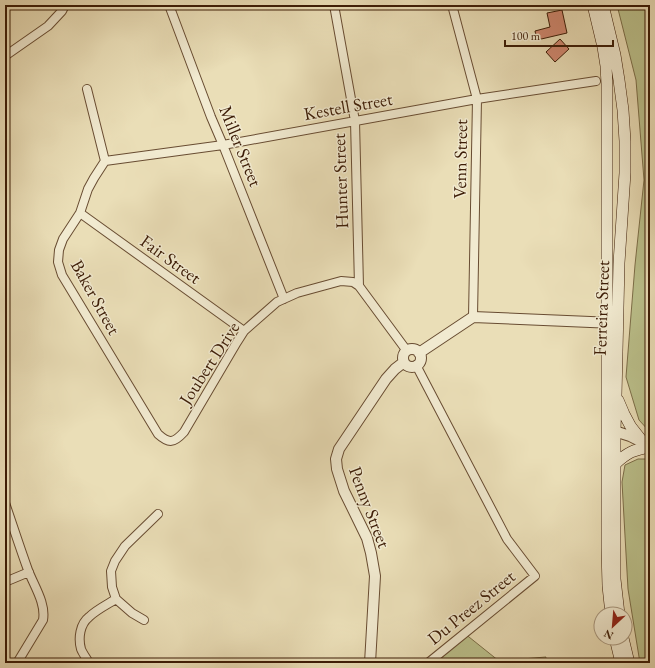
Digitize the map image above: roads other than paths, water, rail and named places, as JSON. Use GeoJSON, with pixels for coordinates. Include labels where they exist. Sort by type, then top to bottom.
{"type":"FeatureCollection","features":[{"type":"Feature","properties":{"kind":"main road","name":"Ferreira Street"},"geometry":{"type":"LineString","coordinates":[[593,5],[603,47],[607,84],[612,323],[616,396],[610,430],[615,464],[615,579],[618,606]]}},
{"type":"Feature","properties":{"kind":"main road","name":"Ferreira Street"},"geometry":{"type":"LineString","coordinates":[[603,5],[615,55],[623,110],[625,141],[625,173],[619,264],[612,323],[606,548],[610,606]]}},
{"type":"Feature","properties":{"kind":"main road"},"geometry":{"type":"LineString","coordinates":[[615,464],[629,453],[647,445],[631,427],[616,396]]}},
{"type":"Feature","properties":{"kind":"main road"},"geometry":{"type":"LineString","coordinates":[[617,646],[621,663]]}},
{"type":"Feature","properties":{"kind":"main road"},"geometry":{"type":"LineString","coordinates":[[625,646],[630,663]]}},
{"type":"Feature","properties":{"kind":"street"},"geometry":{"type":"LineString","coordinates":[[5,56],[48,26],[62,11],[64,5]]}},
{"type":"Feature","properties":{"kind":"street","name":"Miller Street"},"geometry":{"type":"LineString","coordinates":[[169,5],[211,117],[284,299]]}},
{"type":"Feature","properties":{"kind":"street","name":"Hunter Street"},"geometry":{"type":"LineString","coordinates":[[334,5],[355,121],[360,286]]}},
{"type":"Feature","properties":{"kind":"street","name":"Venn Street"},"geometry":{"type":"LineString","coordinates":[[452,5],[477,99],[474,317]]}},
{"type":"Feature","properties":{"kind":"street","name":"Kestell Street"},"geometry":{"type":"LineString","coordinates":[[105,161],[223,145],[477,99],[596,81]]}},
{"type":"Feature","properties":{"kind":"street"},"geometry":{"type":"LineString","coordinates":[[87,89],[105,161]]}},
{"type":"Feature","properties":{"kind":"street","name":"Baker Street"},"geometry":{"type":"LineString","coordinates":[[105,161],[88,189],[80,213],[63,238],[59,250],[58,262],[62,275],[158,434],[170,442]]}},
{"type":"Feature","properties":{"kind":"street","name":"Fair Street"},"geometry":{"type":"LineString","coordinates":[[80,213],[244,331]]}},
{"type":"Feature","properties":{"kind":"street","name":"Joubert Drive"},"geometry":{"type":"LineString","coordinates":[[170,442],[178,439],[184,432],[244,331],[277,302],[297,293],[341,281],[354,282],[360,286]]}},
{"type":"Feature","properties":{"kind":"street"},"geometry":{"type":"LineString","coordinates":[[360,286],[407,350]]}},
{"type":"Feature","properties":{"kind":"street"},"geometry":{"type":"LineString","coordinates":[[419,353],[474,317],[612,323]]}},
{"type":"Feature","properties":{"kind":"street"},"geometry":{"type":"LineString","coordinates":[[412,349],[419,353],[420,361],[416,365],[408,366],[404,362],[403,357],[407,350],[412,349]]}},
{"type":"Feature","properties":{"kind":"street","name":"Penny Street"},"geometry":{"type":"LineString","coordinates":[[370,663],[375,576],[371,553],[363,529],[344,491],[337,469],[336,459],[340,449],[386,380],[395,369],[404,362]]}},
{"type":"Feature","properties":{"kind":"street","name":"Du Preez Street"},"geometry":{"type":"LineString","coordinates":[[416,365],[508,539],[535,576],[428,663]]}},
{"type":"Feature","properties":{"kind":"street"},"geometry":{"type":"LineString","coordinates":[[610,430],[647,445]]}},
{"type":"Feature","properties":{"kind":"street"},"geometry":{"type":"LineString","coordinates":[[5,503],[44,613],[43,620],[17,663]]}},
{"type":"Feature","properties":{"kind":"street"},"geometry":{"type":"LineString","coordinates":[[144,620],[132,613],[116,599],[112,587],[110,571],[125,546],[158,514]]}},
{"type":"Feature","properties":{"kind":"street"},"geometry":{"type":"LineString","coordinates":[[5,582],[29,572]]}},
{"type":"Feature","properties":{"kind":"street"},"geometry":{"type":"LineString","coordinates":[[89,663],[82,651],[80,643],[80,634],[84,624],[89,617],[116,599]]}}]}
